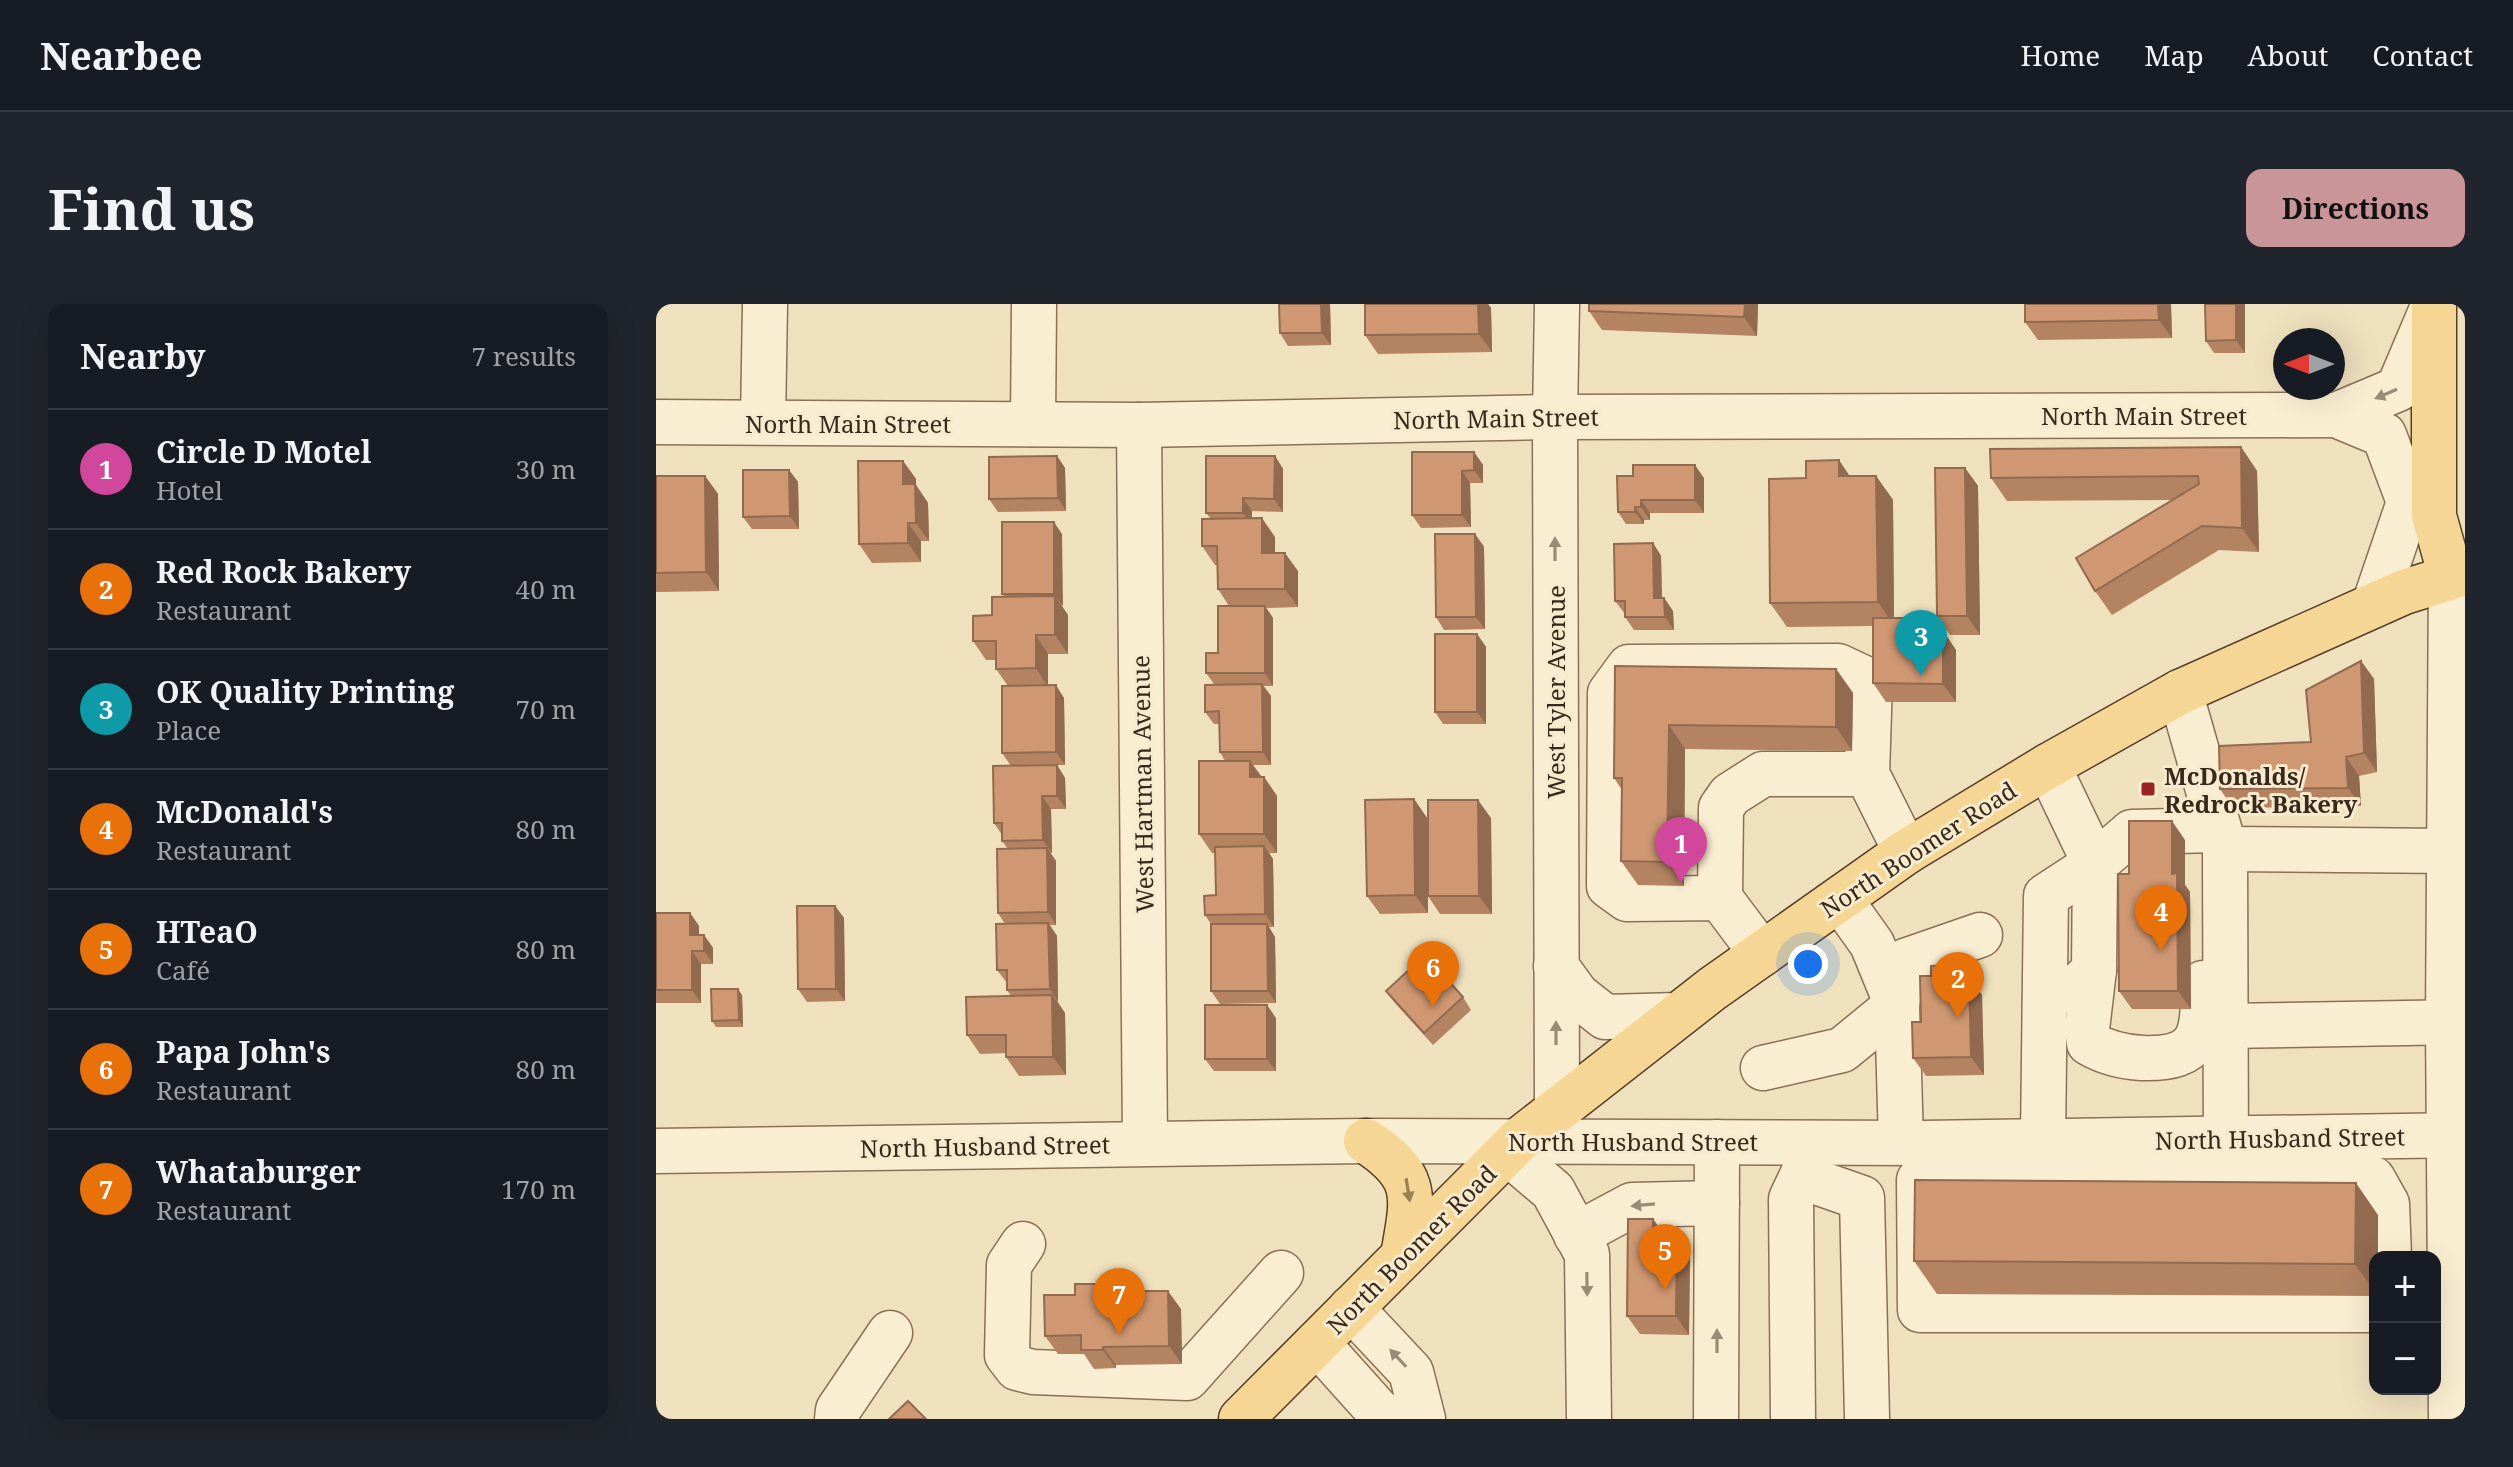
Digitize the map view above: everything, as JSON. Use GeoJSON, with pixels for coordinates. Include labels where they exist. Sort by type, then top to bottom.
{"type":"FeatureCollection","features":[{"type":"Feature","properties":{"kind":"main road"},"geometry":{"type":"LineString","coordinates":[[2434,304],[2434,516],[2458,575]]}},
{"type":"Feature","properties":{"kind":"main road"},"geometry":{"type":"LineString","coordinates":[[2444,304],[2443,414],[2458,575]]}},
{"type":"Feature","properties":{"kind":"main road","name":"North Boomer Road"},"geometry":{"type":"LineString","coordinates":[[1241,1419],[1513,1146],[1678,1015],[1906,852],[2048,766],[2180,692],[2374,605],[2458,575]]}},
{"type":"Feature","properties":{"kind":"main road"},"geometry":{"type":"LineString","coordinates":[[1366,1141],[1388,1155],[1406,1175],[1410,1216],[1403,1256]]}},
{"type":"Feature","properties":{"kind":"street"},"geometry":{"type":"LineString","coordinates":[[763,422],[765,304]]}},
{"type":"Feature","properties":{"kind":"street"},"geometry":{"type":"LineString","coordinates":[[1033,424],[1034,304]]}},
{"type":"Feature","properties":{"kind":"street","name":"West Tyler Avenue"},"geometry":{"type":"LineString","coordinates":[[1557,304],[1557,1111]]}},
{"type":"Feature","properties":{"kind":"street","name":"North Main Street"},"geometry":{"type":"LineString","coordinates":[[656,422],[1139,425],[1555,417],[2336,415],[2398,389],[2434,304]]}},
{"type":"Feature","properties":{"kind":"street","name":"North Main Street"},"geometry":{"type":"LineString","coordinates":[[2336,415],[2384,435],[2409,502],[2374,605]]}},
{"type":"Feature","properties":{"kind":"street","name":"West Hartman Avenue"},"geometry":{"type":"LineString","coordinates":[[1139,425],[1145,1143]]}},
{"type":"Feature","properties":{"kind":"street"},"geometry":{"type":"LineString","coordinates":[[2451,1419],[2442,1311],[2457,1135],[2451,851],[2458,575]]}},
{"type":"Feature","properties":{"kind":"street"},"geometry":{"type":"LineString","coordinates":[[1720,898],[1627,899],[1609,886],[1610,693],[1629,667],[1838,666],[1870,681],[1867,774],[1906,852]]}},
{"type":"Feature","properties":{"kind":"street"},"geometry":{"type":"LineString","coordinates":[[2180,692],[2222,839],[2226,1160]]}},
{"type":"Feature","properties":{"kind":"street"},"geometry":{"type":"LineString","coordinates":[[2048,766],[2095,864],[2094,970],[2134,1058],[2167,1059],[2186,1052],[2198,1035],[2203,1011],[2202,899],[2222,839]]}},
{"type":"Feature","properties":{"kind":"street"},"geometry":{"type":"LineString","coordinates":[[1762,954],[1720,898],[1721,808],[1730,795],[1763,774],[1867,774]]}},
{"type":"Feature","properties":{"kind":"street"},"geometry":{"type":"LineString","coordinates":[[2043,1140],[2046,896],[2095,864],[2132,832],[2451,851]]}},
{"type":"Feature","properties":{"kind":"street"},"geometry":{"type":"LineString","coordinates":[[1840,899],[1872,944],[1897,1005],[1914,1155],[1920,1310],[2369,1310]]}},
{"type":"Feature","properties":{"kind":"street"},"geometry":{"type":"LineString","coordinates":[[1763,1068],[1842,1050],[1897,1005],[1905,961],[1980,935]]}},
{"type":"Feature","properties":{"kind":"street"},"geometry":{"type":"LineString","coordinates":[[1556,966],[1577,995],[1605,1017],[1678,1015]]}},
{"type":"Feature","properties":{"kind":"street"},"geometry":{"type":"LineString","coordinates":[[2046,1018],[2094,970]]}},
{"type":"Feature","properties":{"kind":"street"},"geometry":{"type":"LineString","coordinates":[[2225,1026],[2457,1022]]}},
{"type":"Feature","properties":{"kind":"street"},"geometry":{"type":"LineString","coordinates":[[2045,1076],[2225,1076]]}},
{"type":"Feature","properties":{"kind":"street","name":"North Husband Street"},"geometry":{"type":"LineString","coordinates":[[656,1151],[1366,1141],[1513,1146],[1717,1142],[1810,1160],[1914,1155],[2043,1140],[2226,1160],[2457,1135]]}},
{"type":"Feature","properties":{"kind":"street"},"geometry":{"type":"LineString","coordinates":[[1716,1419],[1717,1142]]}},
{"type":"Feature","properties":{"kind":"street"},"geometry":{"type":"LineString","coordinates":[[1513,1146],[1553,1191],[1587,1254],[1589,1419]]}},
{"type":"Feature","properties":{"kind":"street"},"geometry":{"type":"LineString","coordinates":[[1914,1155],[2226,1160],[2373,1179],[2387,1204],[2389,1251]]}},
{"type":"Feature","properties":{"kind":"street"},"geometry":{"type":"LineString","coordinates":[[1793,1419],[1791,1199],[1810,1160],[1862,1198],[1867,1419]]}},
{"type":"Feature","properties":{"kind":"street"},"geometry":{"type":"LineString","coordinates":[[1576,1235],[1632,1205],[1717,1203]]}},
{"type":"Feature","properties":{"kind":"street"},"geometry":{"type":"LineString","coordinates":[[1023,1244],[1009,1265],[1007,1355],[1017,1368],[1033,1372],[1187,1378],[1281,1273]]}},
{"type":"Feature","properties":{"kind":"street"},"geometry":{"type":"LineString","coordinates":[[1351,1308],[1411,1372],[1423,1419]]}},
{"type":"Feature","properties":{"kind":"street"},"geometry":{"type":"LineString","coordinates":[[837,1419],[838,1410],[890,1333]]}},
{"type":"Feature","properties":{"kind":"street"},"geometry":{"type":"LineString","coordinates":[[1317,1343],[1378,1411],[1391,1419]]}},
{"type":"Feature","properties":{"kind":"building"},"geometry":{"type":"Polygon","coordinates":[[[1279,304],[1321,304],[1322,333],[1280,333],[1279,304]]]}},
{"type":"Feature","properties":{"kind":"building"},"geometry":{"type":"Polygon","coordinates":[[[1365,304],[1478,304],[1479,334],[1365,335],[1365,304]]]}},
{"type":"Feature","properties":{"kind":"building"},"geometry":{"type":"Polygon","coordinates":[[[1589,304],[1745,304],[1744,317],[1589,311],[1589,304]]]}},
{"type":"Feature","properties":{"kind":"building"},"geometry":{"type":"Polygon","coordinates":[[[2025,304],[2158,304],[2159,320],[2025,322],[2025,304]]]}},
{"type":"Feature","properties":{"kind":"building"},"geometry":{"type":"Polygon","coordinates":[[[2205,304],[2236,304],[2236,340],[2206,341],[2205,304]]]}},
{"type":"Feature","properties":{"kind":"building"},"geometry":{"type":"Polygon","coordinates":[[[2241,447],[2242,528],[2202,526],[2095,591],[2076,558],[2199,484],[2198,476],[1991,478],[1990,449],[2241,447]]]}},
{"type":"Feature","properties":{"kind":"building"},"geometry":{"type":"Polygon","coordinates":[[[1412,452],[1474,452],[1474,470],[1462,471],[1462,515],[1412,515],[1412,452]]]}},
{"type":"Feature","properties":{"kind":"building"},"geometry":{"type":"Polygon","coordinates":[[[1057,456],[1058,498],[989,499],[989,457],[1057,456]]]}},
{"type":"Feature","properties":{"kind":"building"},"geometry":{"type":"Polygon","coordinates":[[[1206,456],[1275,456],[1274,499],[1243,498],[1243,513],[1206,513],[1206,456]]]}},
{"type":"Feature","properties":{"kind":"building"},"geometry":{"type":"Polygon","coordinates":[[[1839,460],[1839,476],[1876,476],[1878,602],[1770,603],[1769,479],[1806,478],[1806,461],[1839,460]]]}},
{"type":"Feature","properties":{"kind":"building"},"geometry":{"type":"Polygon","coordinates":[[[858,461],[903,461],[903,484],[915,484],[916,523],[908,523],[908,543],[859,544],[858,461]]]}},
{"type":"Feature","properties":{"kind":"building"},"geometry":{"type":"Polygon","coordinates":[[[1633,465],[1695,465],[1695,500],[1641,500],[1641,507],[1635,507],[1635,512],[1618,512],[1617,476],[1633,476],[1633,465]]]}},
{"type":"Feature","properties":{"kind":"building"},"geometry":{"type":"Polygon","coordinates":[[[1935,468],[1965,468],[1967,616],[1937,616],[1935,468]]]}},
{"type":"Feature","properties":{"kind":"building"},"geometry":{"type":"Polygon","coordinates":[[[743,470],[789,470],[790,516],[743,517],[743,470]]]}},
{"type":"Feature","properties":{"kind":"building"},"geometry":{"type":"Polygon","coordinates":[[[656,476],[705,476],[706,572],[656,573],[656,476]]]}},
{"type":"Feature","properties":{"kind":"building"},"geometry":{"type":"Polygon","coordinates":[[[1262,518],[1262,553],[1285,553],[1285,589],[1218,589],[1217,546],[1202,546],[1202,519],[1262,518]]]}},
{"type":"Feature","properties":{"kind":"building"},"geometry":{"type":"Polygon","coordinates":[[[1002,522],[1054,522],[1054,594],[1002,594],[1002,522]]]}},
{"type":"Feature","properties":{"kind":"building"},"geometry":{"type":"Polygon","coordinates":[[[1435,534],[1475,534],[1476,617],[1436,617],[1435,534]]]}},
{"type":"Feature","properties":{"kind":"building"},"geometry":{"type":"Polygon","coordinates":[[[1653,543],[1654,598],[1664,598],[1665,617],[1625,617],[1625,601],[1615,601],[1614,544],[1653,543]]]}},
{"type":"Feature","properties":{"kind":"building"},"geometry":{"type":"Polygon","coordinates":[[[1055,596],[1055,635],[1036,635],[1036,668],[996,669],[996,641],[973,641],[973,616],[992,615],[992,597],[1055,596]]]}},
{"type":"Feature","properties":{"kind":"building"},"geometry":{"type":"Polygon","coordinates":[[[1218,606],[1265,606],[1265,673],[1206,673],[1206,653],[1218,653],[1218,606]]]}},
{"type":"Feature","properties":{"kind":"building"},"geometry":{"type":"Polygon","coordinates":[[[1873,618],[1926,618],[1926,627],[1938,627],[1943,631],[1943,684],[1873,683],[1873,618]]]}},
{"type":"Feature","properties":{"kind":"building"},"geometry":{"type":"Polygon","coordinates":[[[1435,634],[1477,634],[1477,712],[1435,712],[1435,634]]]}},
{"type":"Feature","properties":{"kind":"building"},"geometry":{"type":"Polygon","coordinates":[[[2361,661],[2364,753],[2346,757],[2348,788],[2220,789],[2219,746],[2311,742],[2306,690],[2361,661]]]}},
{"type":"Feature","properties":{"kind":"building"},"geometry":{"type":"Polygon","coordinates":[[[1615,666],[1836,669],[1836,727],[1669,725],[1667,862],[1621,861],[1622,778],[1614,778],[1615,666]]]}},
{"type":"Feature","properties":{"kind":"building"},"geometry":{"type":"Polygon","coordinates":[[[1262,684],[1263,752],[1220,752],[1219,711],[1205,712],[1205,685],[1262,684]]]}},
{"type":"Feature","properties":{"kind":"building"},"geometry":{"type":"Polygon","coordinates":[[[1056,685],[1056,752],[1002,753],[1002,686],[1056,685]]]}},
{"type":"Feature","properties":{"kind":"building"},"geometry":{"type":"Polygon","coordinates":[[[1199,761],[1250,761],[1250,777],[1264,777],[1264,834],[1199,834],[1199,761]]]}},
{"type":"Feature","properties":{"kind":"building"},"geometry":{"type":"Polygon","coordinates":[[[1057,765],[1057,796],[1042,796],[1043,840],[1002,841],[1002,823],[994,823],[993,766],[1057,765]]]}},
{"type":"Feature","properties":{"kind":"building"},"geometry":{"type":"Polygon","coordinates":[[[1414,799],[1415,895],[1367,896],[1365,800],[1414,799]]]}},
{"type":"Feature","properties":{"kind":"building"},"geometry":{"type":"Polygon","coordinates":[[[1428,800],[1478,800],[1479,896],[1428,896],[1428,800]]]}},
{"type":"Feature","properties":{"kind":"building"},"geometry":{"type":"Polygon","coordinates":[[[2129,821],[2172,821],[2172,874],[2177,873],[2178,991],[2119,991],[2118,874],[2129,874],[2129,821]]]}},
{"type":"Feature","properties":{"kind":"building"},"geometry":{"type":"Polygon","coordinates":[[[1264,846],[1265,914],[1205,915],[1204,896],[1216,895],[1215,847],[1264,846]]]}},
{"type":"Feature","properties":{"kind":"building"},"geometry":{"type":"Polygon","coordinates":[[[1047,848],[1048,912],[998,913],[997,849],[1047,848]]]}},
{"type":"Feature","properties":{"kind":"building"},"geometry":{"type":"Polygon","coordinates":[[[797,906],[835,906],[836,989],[798,989],[797,906]]]}},
{"type":"Feature","properties":{"kind":"building"},"geometry":{"type":"Polygon","coordinates":[[[656,913],[690,913],[690,935],[704,935],[704,951],[692,951],[692,990],[656,990],[656,913]]]}},
{"type":"Feature","properties":{"kind":"building"},"geometry":{"type":"Polygon","coordinates":[[[1048,923],[1050,989],[1007,990],[1007,970],[997,970],[996,924],[1048,923]]]}},
{"type":"Feature","properties":{"kind":"building"},"geometry":{"type":"Polygon","coordinates":[[[1211,924],[1267,924],[1268,991],[1211,991],[1211,924]]]}},
{"type":"Feature","properties":{"kind":"building"},"geometry":{"type":"Polygon","coordinates":[[[1425,955],[1463,997],[1424,1033],[1386,991],[1425,955]]]}},
{"type":"Feature","properties":{"kind":"building"},"geometry":{"type":"Polygon","coordinates":[[[1948,965],[1948,977],[1969,977],[1971,1057],[1913,1058],[1912,1022],[1921,1022],[1920,976],[1931,976],[1931,966],[1948,965]]]}},
{"type":"Feature","properties":{"kind":"building"},"geometry":{"type":"Polygon","coordinates":[[[711,989],[738,989],[739,1020],[712,1021],[711,989]]]}},
{"type":"Feature","properties":{"kind":"building"},"geometry":{"type":"Polygon","coordinates":[[[1052,995],[1053,1057],[1006,1057],[1006,1035],[967,1035],[966,997],[1052,995]]]}},
{"type":"Feature","properties":{"kind":"building"},"geometry":{"type":"Polygon","coordinates":[[[1205,1005],[1267,1005],[1267,1059],[1205,1059],[1205,1005]]]}},
{"type":"Feature","properties":{"kind":"building"},"geometry":{"type":"Polygon","coordinates":[[[1915,1180],[2356,1183],[2355,1264],[1914,1261],[1915,1180]]]}},
{"type":"Feature","properties":{"kind":"building"},"geometry":{"type":"Polygon","coordinates":[[[1628,1219],[1653,1219],[1653,1228],[1677,1228],[1676,1316],[1627,1316],[1628,1219]]]}},
{"type":"Feature","properties":{"kind":"building"},"geometry":{"type":"Polygon","coordinates":[[[1075,1284],[1125,1284],[1125,1291],[1168,1291],[1169,1346],[1081,1350],[1081,1335],[1045,1336],[1044,1295],[1075,1295],[1075,1284]]]}},
{"type":"Feature","properties":{"kind":"building"},"geometry":{"type":"Polygon","coordinates":[[[908,1401],[926,1419],[889,1419],[908,1401]]]}},
{"type":"Feature","properties":{"kind":"place","name":"OK Quality Printing"},"geometry":{"type":"Point","coordinates":[1921,676]}},
{"type":"Feature","properties":{"kind":"place","name":"McDonalds/ Redrock Bakery"},"geometry":{"type":"Point","coordinates":[2148,789]}},
{"type":"Feature","properties":{"kind":"place","name":"Circle D Motel"},"geometry":{"type":"Point","coordinates":[1681,883]}},
{"type":"Feature","properties":{"kind":"place","name":"McDonald's"},"geometry":{"type":"Point","coordinates":[2161,951]}},
{"type":"Feature","properties":{"kind":"place","name":"Papa John's"},"geometry":{"type":"Point","coordinates":[1433,1007]}},
{"type":"Feature","properties":{"kind":"place","name":"Red Rock Bakery"},"geometry":{"type":"Point","coordinates":[1958,1018]}},
{"type":"Feature","properties":{"kind":"place","name":"HTeaO"},"geometry":{"type":"Point","coordinates":[1665,1290]}},
{"type":"Feature","properties":{"kind":"place","name":"Whataburger"},"geometry":{"type":"Point","coordinates":[1119,1334]}}]}
